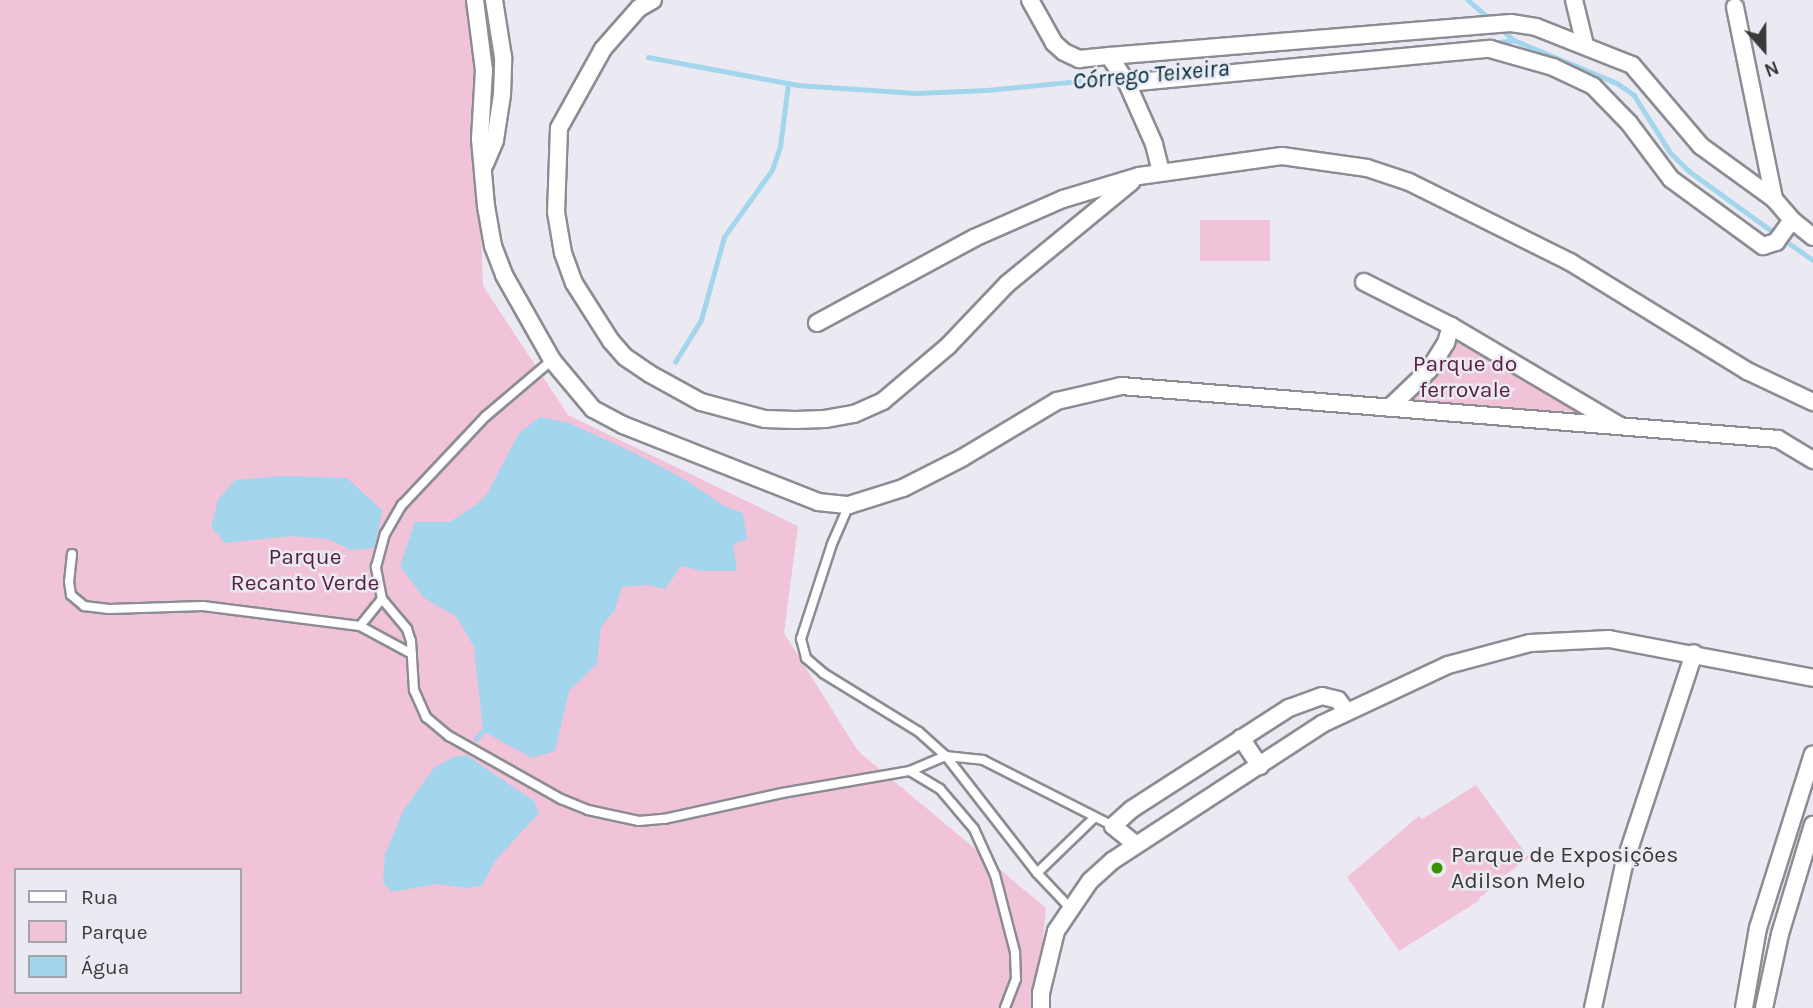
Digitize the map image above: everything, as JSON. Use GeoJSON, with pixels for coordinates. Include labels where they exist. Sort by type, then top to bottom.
{"type":"FeatureCollection","features":[{"type":"Feature","properties":{"kind":"street"},"geometry":{"type":"LineString","coordinates":[[475,0],[484,70],[480,139],[486,206],[493,246],[504,275],[552,360],[593,409],[623,425],[818,502],[849,505],[903,488],[962,458],[1058,401],[1121,386],[1778,439],[1813,460]]}},
{"type":"Feature","properties":{"kind":"street"},"geometry":{"type":"LineString","coordinates":[[484,166],[495,140],[502,95],[503,57],[495,0]]}},
{"type":"Feature","properties":{"kind":"street"},"geometry":{"type":"LineString","coordinates":[[653,0],[639,8],[603,49],[559,128],[556,212],[562,253],[574,283],[611,341],[625,357],[650,374],[701,402],[765,419],[795,420],[854,414],[883,401],[948,346],[1007,284],[1139,176]]}},
{"type":"Feature","properties":{"kind":"street"},"geometry":{"type":"LineString","coordinates":[[1030,0],[1054,43],[1079,59],[1511,23],[1536,27],[1632,65],[1659,92],[1701,146],[1774,199],[1792,220],[1813,237]]}},
{"type":"Feature","properties":{"kind":"street"},"geometry":{"type":"LineString","coordinates":[[1574,0],[1585,45]]}},
{"type":"Feature","properties":{"kind":"street"},"geometry":{"type":"LineString","coordinates":[[1735,8],[1774,199]]}},
{"type":"Feature","properties":{"kind":"street"},"geometry":{"type":"LineString","coordinates":[[1127,83],[1490,49],[1553,67],[1593,86],[1629,123],[1671,179],[1763,246],[1776,242],[1792,220]]}},
{"type":"Feature","properties":{"kind":"street"},"geometry":{"type":"LineString","coordinates":[[1109,56],[1127,83],[1154,144],[1161,172]]}},
{"type":"Feature","properties":{"kind":"street"},"geometry":{"type":"LineString","coordinates":[[817,323],[1029,212],[1139,176],[1282,156],[1367,168],[1409,182],[1570,262],[1747,370],[1813,402]]}},
{"type":"Feature","properties":{"kind":"street"},"geometry":{"type":"LineString","coordinates":[[1364,282],[1451,326],[1619,425]]}},
{"type":"Feature","properties":{"kind":"street"},"geometry":{"type":"LineString","coordinates":[[1389,408],[1429,370],[1446,343],[1451,326]]}},
{"type":"Feature","properties":{"kind":"street"},"geometry":{"type":"LineString","coordinates":[[1041,1008],[1041,993],[1056,931],[1090,881],[1135,843],[1346,711],[1448,665],[1530,643],[1609,639],[1694,653],[1813,678]]}},
{"type":"Feature","properties":{"kind":"street"},"geometry":{"type":"LineString","coordinates":[[1593,1008],[1624,865],[1694,653]]}},
{"type":"Feature","properties":{"kind":"street"},"geometry":{"type":"LineString","coordinates":[[1135,843],[1113,826],[1132,809],[1241,738],[1289,708],[1322,696],[1338,700],[1346,711]]}},
{"type":"Feature","properties":{"kind":"street"},"geometry":{"type":"LineString","coordinates":[[1241,738],[1260,766]]}},
{"type":"Feature","properties":{"kind":"street"},"geometry":{"type":"LineString","coordinates":[[1744,1008],[1758,928],[1813,754]]}},
{"type":"Feature","properties":{"kind":"street"},"geometry":{"type":"LineString","coordinates":[[1208,760],[1227,785]]}},
{"type":"Feature","properties":{"kind":"street"},"geometry":{"type":"LineString","coordinates":[[1764,1008],[1780,934],[1813,825]]}},
{"type":"Feature","properties":{"kind":"lane"},"geometry":{"type":"LineString","coordinates":[[552,360],[486,416],[402,505],[386,534],[376,566],[382,599],[407,629],[418,703],[437,728],[561,799],[615,818],[639,821],[664,819],[757,798],[909,771],[946,756],[983,760],[1113,826]]}},
{"type":"Feature","properties":{"kind":"lane"},"geometry":{"type":"LineString","coordinates":[[849,505],[832,544],[801,639],[806,658],[823,673],[919,732],[946,756],[1037,873],[1071,909]]}},
{"type":"Feature","properties":{"kind":"lane"},"geometry":{"type":"LineString","coordinates":[[72,554],[69,582],[71,595],[84,606],[109,609],[203,606],[360,626],[380,634],[412,654]]}},
{"type":"Feature","properties":{"kind":"lane"},"geometry":{"type":"LineString","coordinates":[[360,626],[382,599]]}},
{"type":"Feature","properties":{"kind":"lane"},"geometry":{"type":"LineString","coordinates":[[909,771],[940,789],[955,802],[974,828],[995,875],[1015,952],[1016,979],[1005,1008]]}},
{"type":"Feature","properties":{"kind":"lane"},"geometry":{"type":"LineString","coordinates":[[1037,873],[1094,818]]}},
{"type":"Feature","properties":{"kind":"green space","name":"Parque Recanto Verde"},"geometry":{"type":"Polygon","coordinates":[[[0,0],[473,0],[483,286],[568,415],[798,526],[784,633],[858,751],[1046,908],[1036,1008],[0,1008],[0,0]]]}},
{"type":"Feature","properties":{"kind":"green space"},"geometry":{"type":"Polygon","coordinates":[[[1200,220],[1270,220],[1270,261],[1200,261],[1200,220]]]}},
{"type":"Feature","properties":{"kind":"green space","name":"Parque do ferrovale"},"geometry":{"type":"Polygon","coordinates":[[[1458,338],[1584,412],[1405,404],[1458,338]]]}},
{"type":"Feature","properties":{"kind":"green space","name":"Parque de Exposições Adilson Melo"},"geometry":{"type":"Polygon","coordinates":[[[1476,785],[1529,858],[1502,877],[1503,880],[1479,898],[1480,900],[1399,951],[1347,877],[1419,816],[1422,819],[1476,785]]]}},
{"type":"Feature","properties":{"kind":"water"},"geometry":{"type":"Polygon","coordinates":[[[540,417],[569,423],[630,451],[684,479],[724,506],[743,513],[747,539],[733,544],[737,571],[701,571],[681,566],[665,589],[648,585],[622,587],[615,610],[601,627],[597,664],[569,691],[555,751],[532,758],[483,731],[474,647],[457,617],[424,598],[400,566],[415,522],[450,522],[477,504],[487,494],[519,433],[540,417]]]}},
{"type":"Feature","properties":{"kind":"water"},"geometry":{"type":"Polygon","coordinates":[[[283,476],[347,478],[382,510],[375,548],[351,550],[328,539],[291,536],[225,543],[211,527],[218,500],[235,480],[283,476]]]}},
{"type":"Feature","properties":{"kind":"water"},"geometry":{"type":"Polygon","coordinates":[[[466,755],[534,801],[539,813],[495,861],[482,885],[467,888],[437,884],[392,892],[383,883],[385,854],[403,811],[434,768],[453,757],[466,755]]]}},
{"type":"Feature","properties":{"kind":"waterway"},"geometry":{"type":"LineString","coordinates":[[1468,0],[1491,20]]}},
{"type":"Feature","properties":{"kind":"waterway"},"geometry":{"type":"LineString","coordinates":[[1500,28],[1514,40],[1617,83],[1634,95],[1670,152],[1689,171],[1776,234]]}},
{"type":"Feature","properties":{"kind":"waterway","name":"Córrego Teixeira"},"geometry":{"type":"LineString","coordinates":[[1491,43],[1514,40]]}},
{"type":"Feature","properties":{"kind":"waterway","name":"Córrego Teixeira"},"geometry":{"type":"LineString","coordinates":[[648,57],[797,85],[915,93],[987,90],[1120,77]]}},
{"type":"Feature","properties":{"kind":"waterway","name":"Córrego Teixeira"},"geometry":{"type":"LineString","coordinates":[[675,362],[701,320],[724,237],[772,170],[780,147],[788,84]]}},
{"type":"Feature","properties":{"kind":"waterway"},"geometry":{"type":"LineString","coordinates":[[1783,239],[1813,260]]}},
{"type":"Feature","properties":{"kind":"waterway"},"geometry":{"type":"LineString","coordinates":[[476,739],[483,731]]}},
{"type":"Feature","properties":{"kind":"place","name":"Parque de Exposições Adilson Melo"},"geometry":{"type":"Point","coordinates":[1437,868]}}]}
